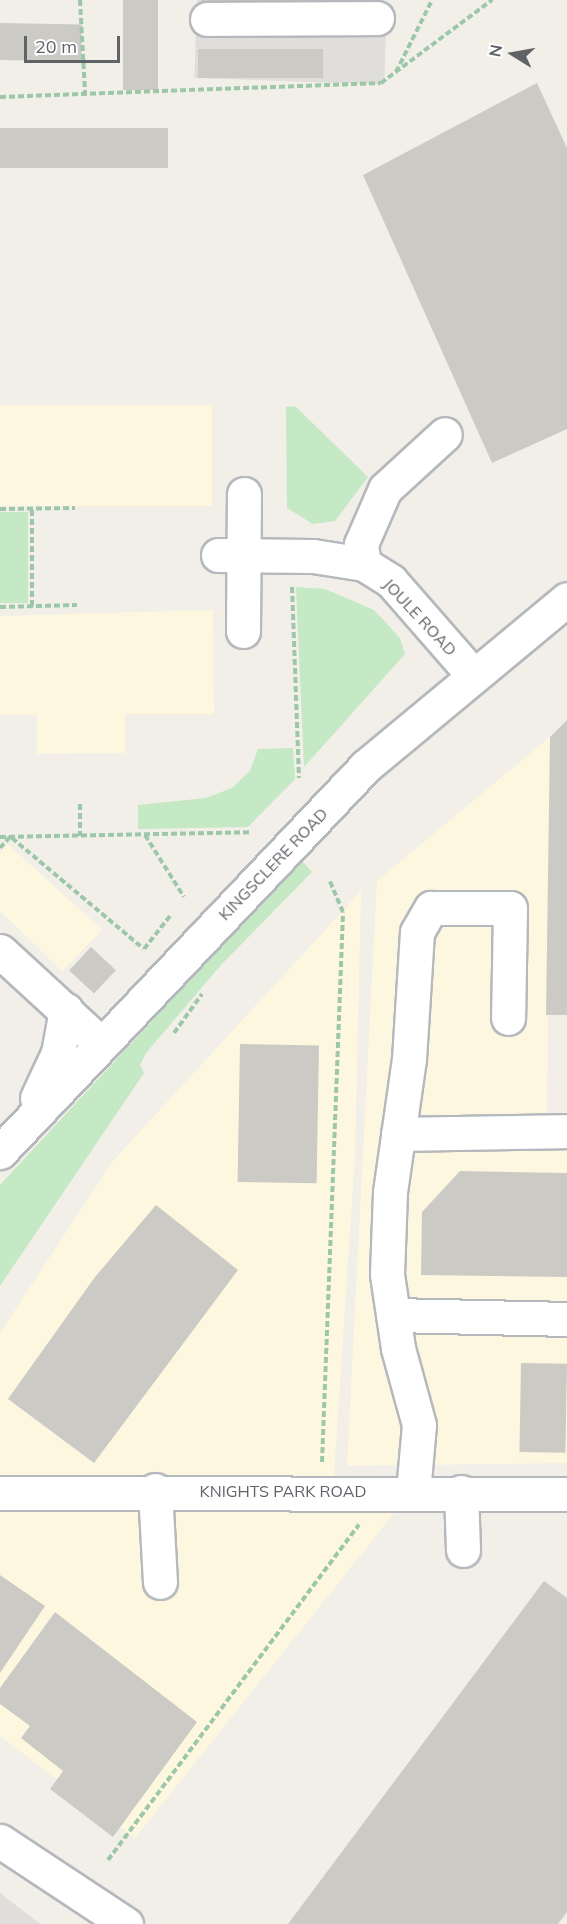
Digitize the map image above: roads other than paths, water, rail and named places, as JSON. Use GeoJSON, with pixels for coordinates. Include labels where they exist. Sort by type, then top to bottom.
{"type":"FeatureCollection","features":[{"type":"Feature","properties":{"kind":"street"},"geometry":{"type":"LineString","coordinates":[[207,19],[280,9],[377,18]]}},
{"type":"Feature","properties":{"kind":"street"},"geometry":{"type":"LineString","coordinates":[[364,564],[361,544],[385,489],[445,434]]}},
{"type":"Feature","properties":{"kind":"street"},"geometry":{"type":"LineString","coordinates":[[243,631],[230,556],[244,494]]}},
{"type":"Feature","properties":{"kind":"street","name":"JOULE ROAD"},"geometry":{"type":"LineString","coordinates":[[230,556],[313,556],[364,564],[391,580],[472,674]]}},
{"type":"Feature","properties":{"kind":"street","name":"KINGSCLERE ROAD"},"geometry":{"type":"LineString","coordinates":[[0,1152],[366,766],[472,674],[567,599]]}},
{"type":"Feature","properties":{"kind":"street"},"geometry":{"type":"LineString","coordinates":[[413,1492],[419,1425],[393,1315],[387,1274],[417,932],[431,908],[510,908],[507,1018]]}},
{"type":"Feature","properties":{"kind":"street"},"geometry":{"type":"LineString","coordinates":[[5,965],[66,1010],[101,1044]]}},
{"type":"Feature","properties":{"kind":"street"},"geometry":{"type":"LineString","coordinates":[[26,1124],[58,1053],[66,1010]]}},
{"type":"Feature","properties":{"kind":"street"},"geometry":{"type":"LineString","coordinates":[[398,1134],[567,1131]]}},
{"type":"Feature","properties":{"kind":"street"},"geometry":{"type":"LineString","coordinates":[[393,1315],[567,1319]]}},
{"type":"Feature","properties":{"kind":"street"},"geometry":{"type":"LineString","coordinates":[[155,1490],[159,1582]]}},
{"type":"Feature","properties":{"kind":"street","name":"KNIGHTS PARK ROAD"},"geometry":{"type":"LineString","coordinates":[[0,1493],[155,1490],[567,1494]]}},
{"type":"Feature","properties":{"kind":"street"},"geometry":{"type":"LineString","coordinates":[[461,1492],[464,1551]]}},
{"type":"Feature","properties":{"kind":"street"},"geometry":{"type":"LineString","coordinates":[[0,1841],[126,1924]]}}]}
